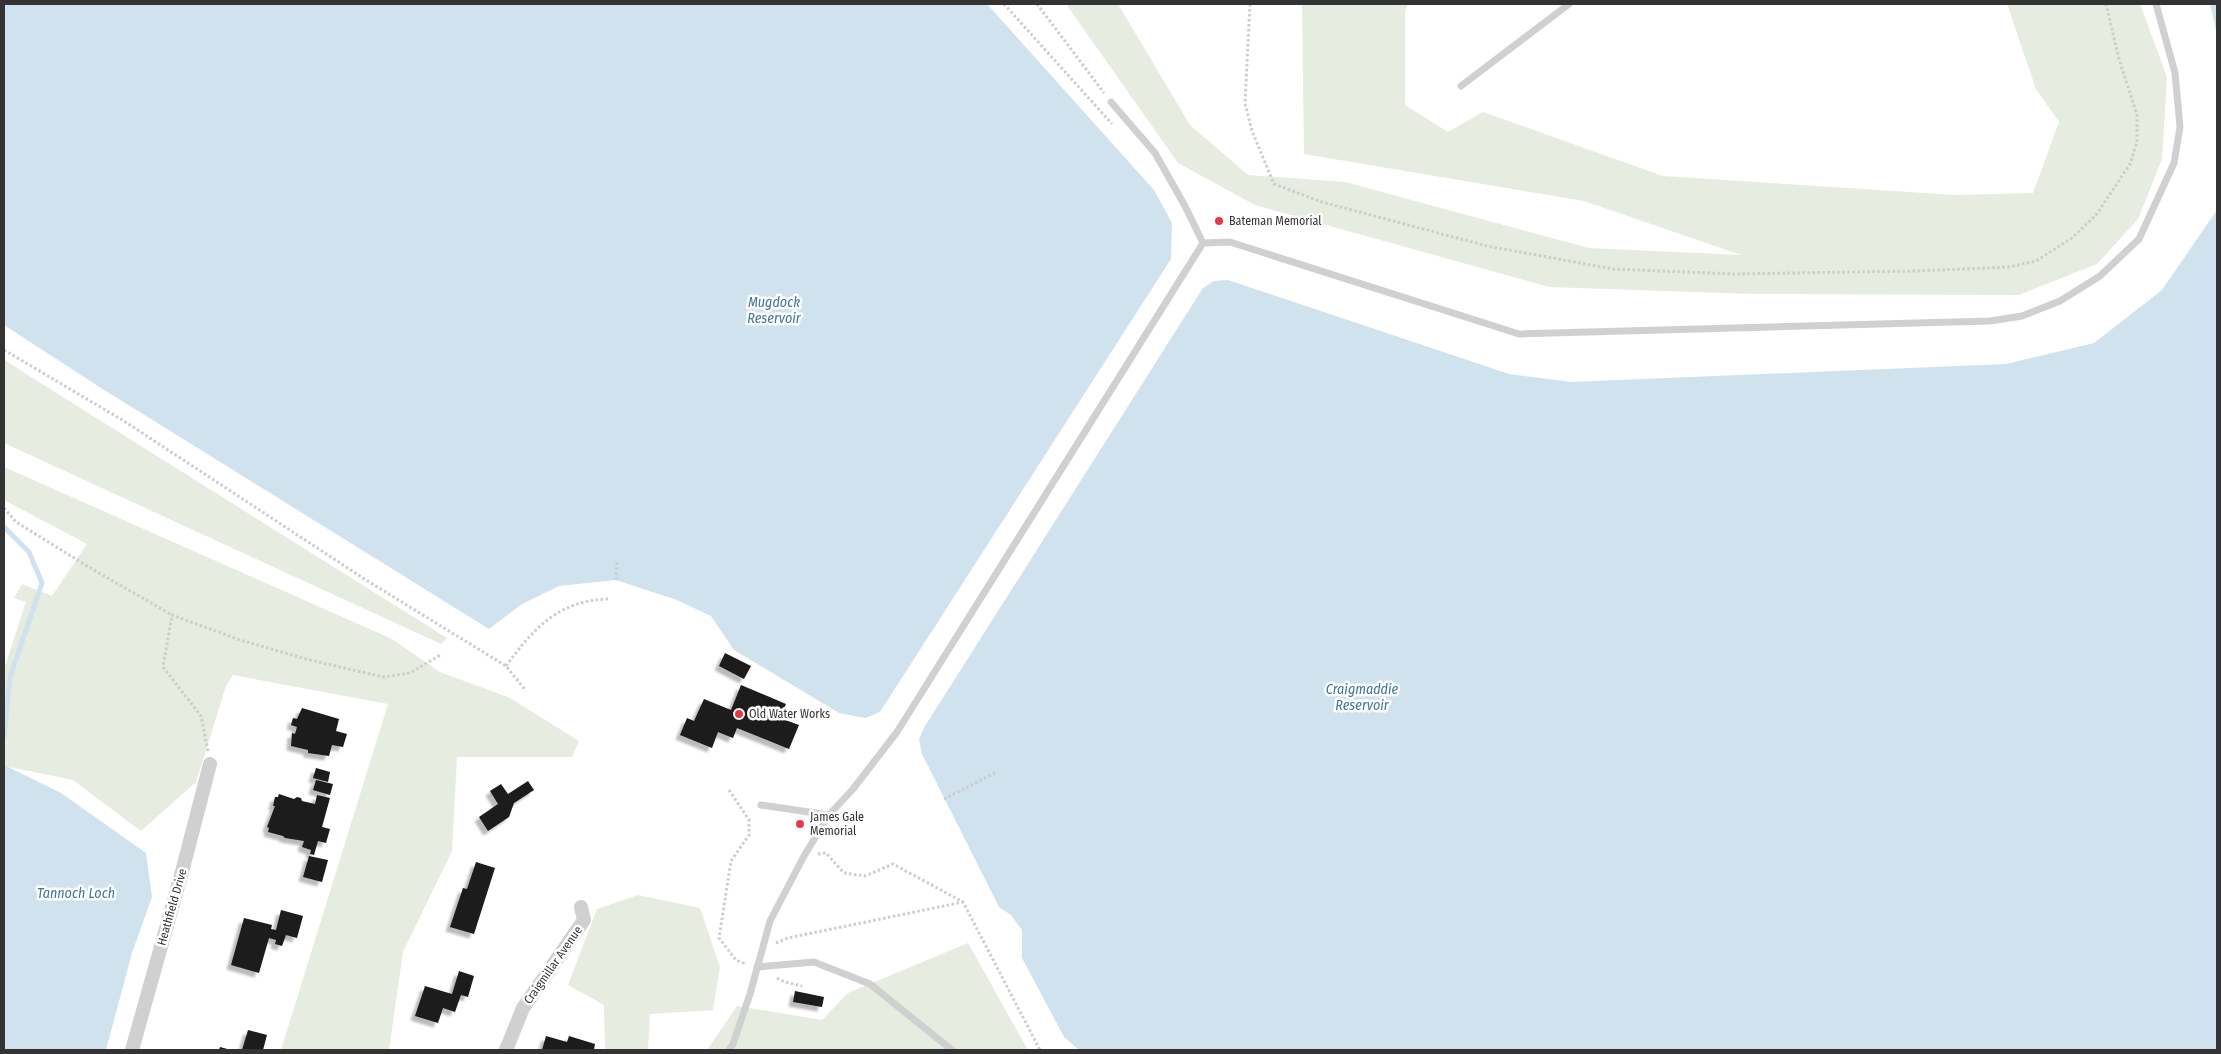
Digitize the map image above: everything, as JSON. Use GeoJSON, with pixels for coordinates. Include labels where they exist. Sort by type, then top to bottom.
{"type":"FeatureCollection","features":[{"type":"Feature","properties":{"kind":"street","name":"Heathfield Drive"},"geometry":{"type":"LineString","coordinates":[[132,1050],[184,868],[210,764]]}},
{"type":"Feature","properties":{"kind":"street","name":"Craigmillar Avenue"},"geometry":{"type":"LineString","coordinates":[[506,1050],[523,1008],[584,920],[581,907]]}},
{"type":"Feature","properties":{"kind":"lane"},"geometry":{"type":"LineString","coordinates":[[1461,86],[1570,4]]}},
{"type":"Feature","properties":{"kind":"lane"},"geometry":{"type":"LineString","coordinates":[[1203,243],[1230,242],[1519,334],[1990,321],[2022,316],[2060,301],[2100,276],[2139,239],[2174,163],[2180,127],[2175,73],[2156,4]]}},
{"type":"Feature","properties":{"kind":"lane"},"geometry":{"type":"LineString","coordinates":[[1111,102],[1155,153],[1185,206],[1203,243]]}},
{"type":"Feature","properties":{"kind":"lane"},"geometry":{"type":"LineString","coordinates":[[729,1050],[733,1044],[750,994],[770,921],[804,856],[829,815],[853,789],[897,732],[1203,243]]}},
{"type":"Feature","properties":{"kind":"lane"},"geometry":{"type":"LineString","coordinates":[[760,805],[829,815]]}},
{"type":"Feature","properties":{"kind":"lane"},"geometry":{"type":"LineString","coordinates":[[757,966],[814,962],[870,984],[952,1050]]}},
{"type":"Feature","properties":{"kind":"path"},"geometry":{"type":"LineString","coordinates":[[1004,4],[1114,126]]}},
{"type":"Feature","properties":{"kind":"path"},"geometry":{"type":"LineString","coordinates":[[1037,4],[1111,102]]}},
{"type":"Feature","properties":{"kind":"path"},"geometry":{"type":"LineString","coordinates":[[1250,4],[1245,103],[1252,131],[1274,184],[1322,202],[1487,246],[1613,269],[1733,274],[1915,271],[2009,267],[2036,261],[2072,238],[2096,215],[2130,164],[2137,142],[2137,115],[2119,59],[2106,4]]}},
{"type":"Feature","properties":{"kind":"path"},"geometry":{"type":"LineString","coordinates":[[4,350],[124,421],[366,580],[506,666],[526,690]]}},
{"type":"Feature","properties":{"kind":"path"},"geometry":{"type":"LineString","coordinates":[[4,508],[16,522],[172,615],[240,640],[306,659],[384,677],[410,673],[442,654]]}},
{"type":"Feature","properties":{"kind":"path"},"geometry":{"type":"LineString","coordinates":[[616,560],[616,580]]}},
{"type":"Feature","properties":{"kind":"path"},"geometry":{"type":"LineString","coordinates":[[506,666],[524,641],[546,620],[564,608],[589,600],[608,599]]}},
{"type":"Feature","properties":{"kind":"path"},"geometry":{"type":"LineString","coordinates":[[172,615],[163,667],[200,716],[210,764]]}},
{"type":"Feature","properties":{"kind":"path"},"geometry":{"type":"LineString","coordinates":[[944,799],[995,773]]}},
{"type":"Feature","properties":{"kind":"path"},"geometry":{"type":"LineString","coordinates":[[729,790],[749,820],[749,835],[731,861],[719,938],[736,960],[757,966],[784,982],[802,986]]}},
{"type":"Feature","properties":{"kind":"path"},"geometry":{"type":"LineString","coordinates":[[804,856],[826,853],[844,874],[865,876],[893,864],[963,902],[1040,1050]]}},
{"type":"Feature","properties":{"kind":"path"},"geometry":{"type":"LineString","coordinates":[[762,949],[788,938],[963,902]]}},
{"type":"Feature","properties":{"kind":"shaded area"},"geometry":{"type":"Polygon","coordinates":[[[1066,4],[1118,4],[1190,125],[1248,175],[1345,182],[1589,248],[1741,255],[1584,201],[1304,154],[1302,4],[1408,4],[1405,12],[1405,105],[1448,132],[1483,112],[1663,176],[1955,195],[2033,193],[2059,122],[2036,89],[2007,4],[2140,4],[2167,77],[2162,159],[2138,219],[2097,264],[2019,295],[1754,294],[1549,287],[1255,205],[1178,163],[1066,4]]]}},
{"type":"Feature","properties":{"kind":"shaded area"},"geometry":{"type":"Polygon","coordinates":[[[4,359],[447,638],[441,644],[4,443],[4,359]]]}},
{"type":"Feature","properties":{"kind":"shaded area"},"geometry":{"type":"Polygon","coordinates":[[[4,467],[392,639],[440,672],[510,698],[579,741],[572,757],[457,757],[452,851],[403,952],[389,1050],[281,1050],[388,704],[233,675],[226,686],[196,782],[141,831],[73,780],[4,766],[4,669],[26,602],[14,598],[22,584],[52,596],[87,544],[4,500],[4,467]]]}},
{"type":"Feature","properties":{"kind":"shaded area"},"geometry":{"type":"Polygon","coordinates":[[[638,895],[700,908],[720,967],[713,1010],[650,1014],[648,1050],[605,1050],[604,1005],[568,985],[597,909],[638,895]]]}},
{"type":"Feature","properties":{"kind":"shaded area"},"geometry":{"type":"Polygon","coordinates":[[[968,943],[1028,1050],[707,1050],[737,1006],[822,1020],[848,993],[968,943]]]}},
{"type":"Feature","properties":{"kind":"water","name":"Mugdock Reservoir"},"geometry":{"type":"Polygon","coordinates":[[[4,4],[987,4],[1154,190],[1172,223],[1171,259],[880,712],[865,718],[839,713],[734,650],[711,616],[677,600],[616,580],[559,586],[522,604],[489,629],[101,388],[4,325],[4,4]]]}},
{"type":"Feature","properties":{"kind":"water"},"geometry":{"type":"Polygon","coordinates":[[[2210,4],[2217,4],[2217,34],[2210,4]]]}},
{"type":"Feature","properties":{"kind":"water","name":"Craigmaddie Reservoir"},"geometry":{"type":"Polygon","coordinates":[[[2217,210],[2217,1050],[1079,1050],[1064,1037],[1022,958],[1022,930],[1011,915],[999,907],[922,754],[919,739],[925,726],[1203,288],[1214,281],[1228,280],[1509,374],[1572,382],[2006,364],[2094,343],[2162,290],[2217,210]]]}},
{"type":"Feature","properties":{"kind":"water","name":"Tannoch Loch"},"geometry":{"type":"Polygon","coordinates":[[[4,765],[61,793],[146,853],[152,897],[132,953],[106,1050],[4,1050],[4,765]]]}},
{"type":"Feature","properties":{"kind":"building"},"geometry":{"type":"Polygon","coordinates":[[[725,653],[751,666],[744,679],[719,666],[725,653]]]}},
{"type":"Feature","properties":{"kind":"building","name":"Old Water Works"},"geometry":{"type":"Polygon","coordinates":[[[741,685],[786,704],[780,718],[799,725],[789,749],[737,728],[733,738],[718,732],[712,748],[680,735],[687,718],[694,721],[704,699],[731,710],[741,685]]]}},
{"type":"Feature","properties":{"kind":"building"},"geometry":{"type":"Polygon","coordinates":[[[302,708],[339,719],[336,731],[347,734],[343,747],[332,745],[329,756],[308,753],[308,750],[291,746],[292,733],[295,734],[297,727],[291,725],[293,718],[297,719],[302,708]]]}},
{"type":"Feature","properties":{"kind":"building"},"geometry":{"type":"Polygon","coordinates":[[[316,768],[330,772],[328,782],[313,778],[316,768]]]}},
{"type":"Feature","properties":{"kind":"building"},"geometry":{"type":"Polygon","coordinates":[[[316,780],[333,784],[330,795],[313,790],[316,780]]]}},
{"type":"Feature","properties":{"kind":"building"},"geometry":{"type":"Polygon","coordinates":[[[528,781],[534,790],[514,803],[509,817],[488,831],[479,817],[498,804],[490,791],[501,784],[508,794],[528,781]]]}},
{"type":"Feature","properties":{"kind":"building"},"geometry":{"type":"Polygon","coordinates":[[[279,794],[294,799],[297,797],[301,798],[302,801],[315,804],[317,795],[330,798],[322,827],[330,829],[326,843],[318,841],[314,855],[310,854],[311,850],[302,847],[304,841],[285,838],[268,832],[269,828],[267,827],[275,806],[273,806],[275,797],[278,797],[279,794]]]}},
{"type":"Feature","properties":{"kind":"building"},"geometry":{"type":"Polygon","coordinates":[[[309,856],[328,860],[322,882],[303,877],[309,856]]]}},
{"type":"Feature","properties":{"kind":"building"},"geometry":{"type":"Polygon","coordinates":[[[476,862],[495,868],[474,934],[450,927],[463,888],[467,889],[476,862]]]}},
{"type":"Feature","properties":{"kind":"building"},"geometry":{"type":"Polygon","coordinates":[[[281,910],[303,916],[297,938],[286,935],[282,946],[275,944],[276,940],[269,938],[259,973],[231,965],[244,918],[272,925],[271,929],[276,930],[281,910]]]}},
{"type":"Feature","properties":{"kind":"building"},"geometry":{"type":"Polygon","coordinates":[[[459,971],[474,976],[468,997],[461,995],[455,1012],[443,1008],[438,1023],[415,1016],[425,986],[452,994],[459,971]]]}},
{"type":"Feature","properties":{"kind":"building"},"geometry":{"type":"Polygon","coordinates":[[[795,991],[824,997],[822,1007],[793,1002],[795,991]]]}},
{"type":"Feature","properties":{"kind":"building"},"geometry":{"type":"Polygon","coordinates":[[[248,1030],[267,1035],[263,1050],[242,1050],[248,1030]]]}},
{"type":"Feature","properties":{"kind":"building"},"geometry":{"type":"Polygon","coordinates":[[[546,1036],[567,1042],[569,1036],[595,1044],[594,1050],[542,1050],[546,1036]]]}},
{"type":"Feature","properties":{"kind":"building"},"geometry":{"type":"Polygon","coordinates":[[[220,1047],[231,1050],[219,1050],[220,1047]]]}},
{"type":"Feature","properties":{"kind":"waterway"},"geometry":{"type":"LineString","coordinates":[[4,527],[29,552],[42,583],[10,677],[4,737]]}},
{"type":"Feature","properties":{"kind":"place","name":"Bateman Memorial"},"geometry":{"type":"Point","coordinates":[1219,221]}},
{"type":"Feature","properties":{"kind":"place","name":"Old Water Works"},"geometry":{"type":"Point","coordinates":[739,714]}},
{"type":"Feature","properties":{"kind":"place","name":"James Gale Memorial"},"geometry":{"type":"Point","coordinates":[800,824]}}]}
